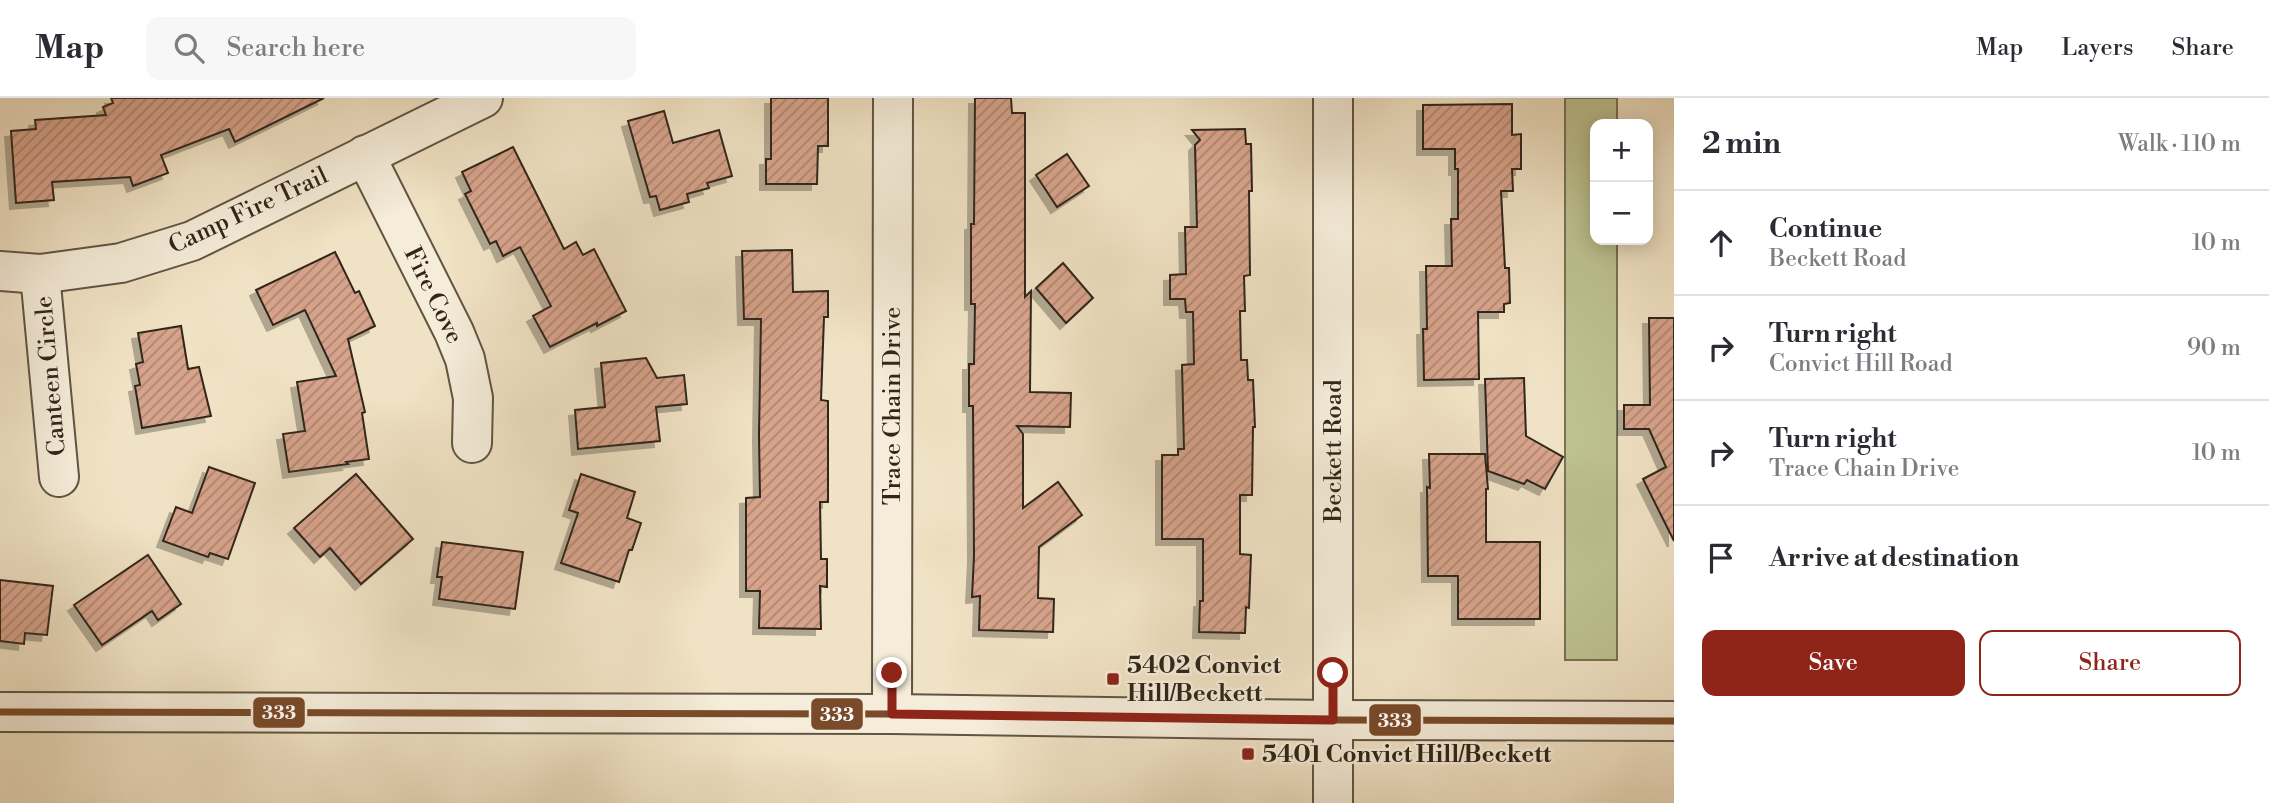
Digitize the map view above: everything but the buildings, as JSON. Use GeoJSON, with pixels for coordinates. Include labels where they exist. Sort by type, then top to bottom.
{"type":"FeatureCollection","features":[{"type":"Feature","properties":{"kind":"street","name":"Camp Fire Trail"},"geometry":{"type":"LineString","coordinates":[[0,271],[40,274],[121,264],[192,241],[483,98]]}},
{"type":"Feature","properties":{"kind":"street","name":"Trace Chain Drive"},"geometry":{"type":"LineString","coordinates":[[892,714],[893,98]]}},
{"type":"Feature","properties":{"kind":"street","name":"Beckett Road"},"geometry":{"type":"LineString","coordinates":[[1333,803],[1334,98]]}},
{"type":"Feature","properties":{"kind":"street","name":"Fire Cove"},"geometry":{"type":"LineString","coordinates":[[365,155],[461,350],[473,398],[472,443]]}},
{"type":"Feature","properties":{"kind":"street","name":"Canteen Circle"},"geometry":{"type":"LineString","coordinates":[[40,274],[59,477]]}},
{"type":"Feature","properties":{"kind":"street"},"geometry":{"type":"LineString","coordinates":[[0,712],[892,714],[1674,721]]}},
{"type":"Feature","properties":{"kind":"green space"},"geometry":{"type":"Polygon","coordinates":[[[1565,98],[1617,98],[1617,119],[1590,119],[1590,245],[1617,245],[1617,660],[1565,660],[1565,98]]]}},
{"type":"Feature","properties":{"kind":"transit line","name":"333"},"geometry":{"type":"LineString","coordinates":[[0,712],[892,714],[1674,721]]}},
{"type":"Feature","properties":{"kind":"place","name":"5402 Convict Hill/Beckett"},"geometry":{"type":"Point","coordinates":[1113,679]}},
{"type":"Feature","properties":{"kind":"place","name":"5401 Convict Hill/Beckett"},"geometry":{"type":"Point","coordinates":[1248,754]}},
{"type":"Feature","properties":{"kind":"route"},"geometry":{"type":"LineString","coordinates":[[892,673],[892,714],[1333,720],[1333,673]]}}]}
